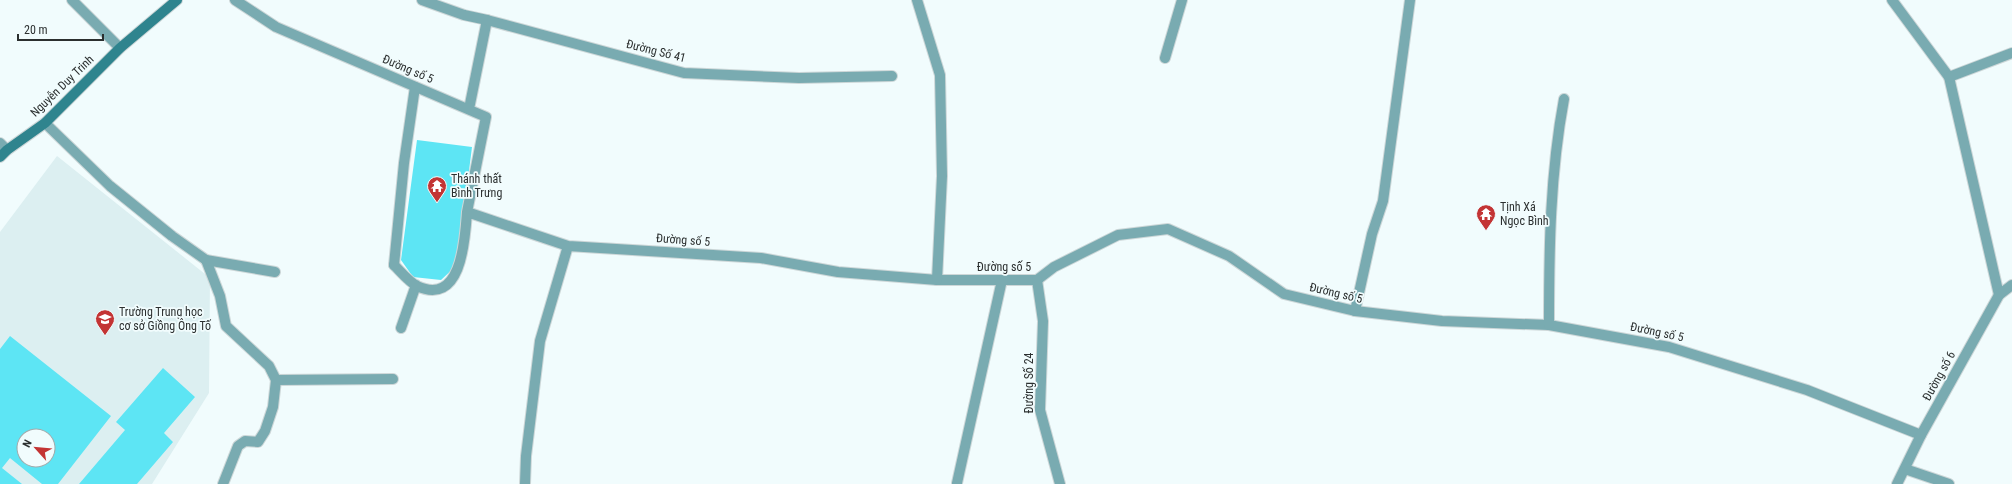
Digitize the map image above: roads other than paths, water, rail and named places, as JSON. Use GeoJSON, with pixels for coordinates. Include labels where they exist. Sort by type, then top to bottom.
{"type":"FeatureCollection","features":[{"type":"Feature","properties":{"kind":"main road","name":"Nguyễn Duy Trinh"},"geometry":{"type":"LineString","coordinates":[[2,150],[45,122],[120,48],[177,0]]}},
{"type":"Feature","properties":{"kind":"street"},"geometry":{"type":"LineString","coordinates":[[72,0],[120,48]]}},
{"type":"Feature","properties":{"kind":"street","name":"Đường số 5"},"geometry":{"type":"LineString","coordinates":[[235,0],[276,27],[486,117],[467,212],[568,246],[761,258],[838,272],[937,280],[1037,280],[1054,267],[1118,235],[1168,230],[1230,256],[1284,294],[1355,311],[1442,321],[1549,325],[1669,347],[1807,390],[1921,435]]}},
{"type":"Feature","properties":{"kind":"street","name":"Đường Số 41"},"geometry":{"type":"LineString","coordinates":[[422,0],[464,15],[684,73],[799,78],[892,76]]}},
{"type":"Feature","properties":{"kind":"street"},"geometry":{"type":"LineString","coordinates":[[917,0],[940,75],[942,176],[937,280]]}},
{"type":"Feature","properties":{"kind":"street"},"geometry":{"type":"LineString","coordinates":[[1165,58],[1182,0]]}},
{"type":"Feature","properties":{"kind":"street"},"geometry":{"type":"LineString","coordinates":[[1355,311],[1372,234],[1383,201],[1410,0]]}},
{"type":"Feature","properties":{"kind":"street"},"geometry":{"type":"LineString","coordinates":[[1892,0],[1949,77],[2000,295]]}},
{"type":"Feature","properties":{"kind":"street"},"geometry":{"type":"LineString","coordinates":[[469,109],[487,20]]}},
{"type":"Feature","properties":{"kind":"street"},"geometry":{"type":"LineString","coordinates":[[1949,77],[2012,53]]}},
{"type":"Feature","properties":{"kind":"street"},"geometry":{"type":"LineString","coordinates":[[415,87],[404,163],[394,265],[416,285],[430,290],[443,287],[457,274],[464,248],[467,212]]}},
{"type":"Feature","properties":{"kind":"street"},"geometry":{"type":"LineString","coordinates":[[1549,325],[1549,231],[1556,141],[1564,99]]}},
{"type":"Feature","properties":{"kind":"street"},"geometry":{"type":"LineString","coordinates":[[45,122],[110,186],[172,236],[206,260],[275,272]]}},
{"type":"Feature","properties":{"kind":"street"},"geometry":{"type":"LineString","coordinates":[[525,484],[526,456],[540,341],[568,246]]}},
{"type":"Feature","properties":{"kind":"street"},"geometry":{"type":"LineString","coordinates":[[206,260],[220,296],[226,326],[269,366],[276,380],[273,406],[265,431],[258,442],[245,442],[238,446],[223,484]]}},
{"type":"Feature","properties":{"kind":"street"},"geometry":{"type":"LineString","coordinates":[[957,483],[1002,280]]}},
{"type":"Feature","properties":{"kind":"street","name":"Đường Số 24"},"geometry":{"type":"LineString","coordinates":[[1037,280],[1043,321],[1040,410],[1060,484]]}},
{"type":"Feature","properties":{"kind":"street"},"geometry":{"type":"LineString","coordinates":[[401,328],[416,285]]}},
{"type":"Feature","properties":{"kind":"street","name":"Đường số 6"},"geometry":{"type":"LineString","coordinates":[[1897,484],[1921,435],[2000,295],[2012,285]]}},
{"type":"Feature","properties":{"kind":"street"},"geometry":{"type":"LineString","coordinates":[[276,380],[393,379]]}},
{"type":"Feature","properties":{"kind":"street"},"geometry":{"type":"LineString","coordinates":[[1905,469],[1949,484]]}},
{"type":"Feature","properties":{"kind":"place","name":"Thánh thất Bình Trưng"},"geometry":{"type":"Point","coordinates":[437,203]}},
{"type":"Feature","properties":{"kind":"place","name":"Tịnh Xá Ngọc Bình"},"geometry":{"type":"Point","coordinates":[1486,231]}},
{"type":"Feature","properties":{"kind":"place","name":"Trường Trung học cơ sở Giồng Ông Tố"},"geometry":{"type":"Point","coordinates":[105,336]}}]}
